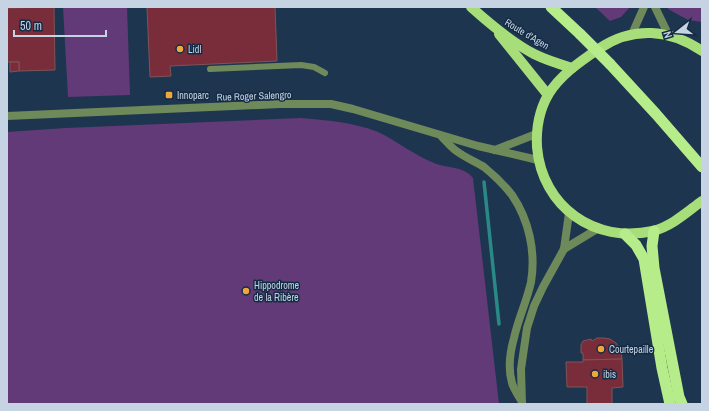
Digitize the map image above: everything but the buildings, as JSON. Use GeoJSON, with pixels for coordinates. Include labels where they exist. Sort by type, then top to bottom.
{"type":"FeatureCollection","features":[{"type":"Feature","properties":{"kind":"highway"},"geometry":{"type":"LineString","coordinates":[[551,7],[610,64],[702,167]]}},
{"type":"Feature","properties":{"kind":"highway"},"geometry":{"type":"LineString","coordinates":[[654,231],[652,246],[654,268],[679,397],[682,404]]}},
{"type":"Feature","properties":{"kind":"highway"},"geometry":{"type":"LineString","coordinates":[[624,234],[636,245],[644,259],[662,368],[670,404]]}},
{"type":"Feature","properties":{"kind":"main road","name":"Route d'Agen"},"geometry":{"type":"LineString","coordinates":[[471,7],[493,27],[548,95]]}},
{"type":"Feature","properties":{"kind":"main road","name":"Route d'Agen"},"geometry":{"type":"LineString","coordinates":[[493,27],[533,53],[550,61],[572,68]]}},
{"type":"Feature","properties":{"kind":"main road"},"geometry":{"type":"LineString","coordinates":[[702,51],[688,42],[668,34],[632,34],[607,44],[572,68],[559,81],[548,95],[541,110],[536,134],[538,160],[543,177],[554,196],[569,213],[597,229],[624,234],[654,231],[674,222],[702,201]]}},
{"type":"Feature","properties":{"kind":"street"},"geometry":{"type":"LineString","coordinates":[[632,34],[644,7]]}},
{"type":"Feature","properties":{"kind":"street"},"geometry":{"type":"LineString","coordinates":[[655,7],[668,34]]}},
{"type":"Feature","properties":{"kind":"street","name":"Rue Roger Salengro"},"geometry":{"type":"LineString","coordinates":[[7,116],[280,104],[331,104],[353,109],[442,136],[538,160]]}},
{"type":"Feature","properties":{"kind":"street"},"geometry":{"type":"LineString","coordinates":[[495,150],[536,134]]}},
{"type":"Feature","properties":{"kind":"street"},"geometry":{"type":"LineString","coordinates":[[442,136],[455,150],[484,168],[502,183],[514,199],[526,222],[532,251],[531,283],[517,324],[512,345],[510,365],[512,383],[522,403]]}},
{"type":"Feature","properties":{"kind":"street"},"geometry":{"type":"LineString","coordinates":[[522,403],[521,369],[527,328],[534,306],[564,249],[569,213]]}},
{"type":"Feature","properties":{"kind":"street"},"geometry":{"type":"LineString","coordinates":[[564,249],[597,229]]}},
{"type":"Feature","properties":{"kind":"lane"},"geometry":{"type":"LineString","coordinates":[[210,69],[301,65],[314,67],[325,73]]}},
{"type":"Feature","properties":{"kind":"shaded area"},"geometry":{"type":"Polygon","coordinates":[[[63,7],[127,7],[130,95],[68,97],[63,7]]]}},
{"type":"Feature","properties":{"kind":"shaded area"},"geometry":{"type":"Polygon","coordinates":[[[595,7],[630,7],[621,17],[610,21],[595,7]]]}},
{"type":"Feature","properties":{"kind":"shaded area"},"geometry":{"type":"Polygon","coordinates":[[[668,7],[702,7],[702,22],[688,20],[668,9],[668,7]]]}},
{"type":"Feature","properties":{"kind":"shaded area","name":"Hippodrome de la Ribère"},"geometry":{"type":"Polygon","coordinates":[[[300,118],[339,122],[378,132],[427,160],[439,165],[460,169],[473,178],[499,404],[7,404],[7,132],[300,118]]]}},
{"type":"Feature","properties":{"kind":"waterway"},"geometry":{"type":"LineString","coordinates":[[484,182],[499,324]]}},
{"type":"Feature","properties":{"kind":"place","name":"Lidl"},"geometry":{"type":"Point","coordinates":[180,49]}},
{"type":"Feature","properties":{"kind":"place","name":"Innoparc"},"geometry":{"type":"Point","coordinates":[169,95]}},
{"type":"Feature","properties":{"kind":"place","name":"Hippodrome de la Ribère"},"geometry":{"type":"Point","coordinates":[246,291]}},
{"type":"Feature","properties":{"kind":"place","name":"Courtepaille"},"geometry":{"type":"Point","coordinates":[601,349]}},
{"type":"Feature","properties":{"kind":"place","name":"ibis"},"geometry":{"type":"Point","coordinates":[595,374]}}]}
